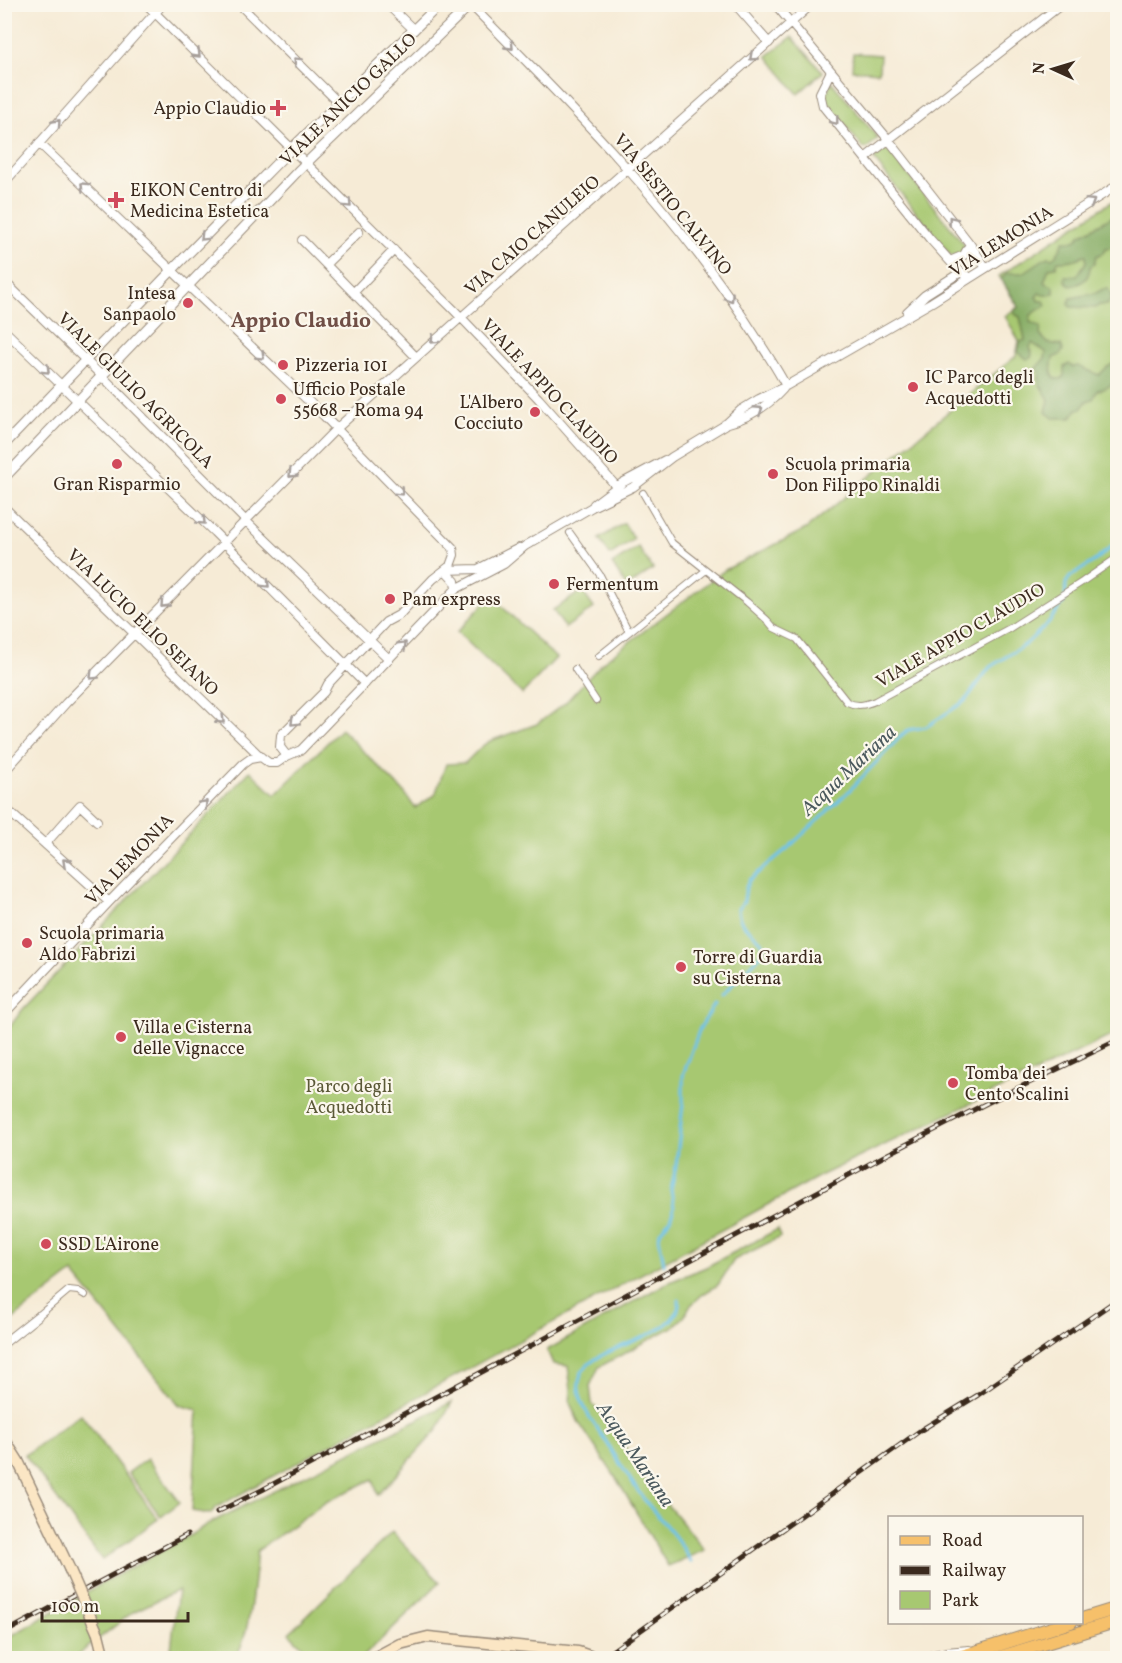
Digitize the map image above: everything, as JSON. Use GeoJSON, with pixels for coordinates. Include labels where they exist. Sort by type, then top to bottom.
{"type":"FeatureCollection","features":[{"type":"Feature","properties":{"kind":"main road"},"geometry":{"type":"LineString","coordinates":[[4,1439],[18,1461],[69,1568],[98,1634],[104,1659]]}},
{"type":"Feature","properties":{"kind":"main road"},"geometry":{"type":"LineString","coordinates":[[1083,1619],[1118,1608]]}},
{"type":"Feature","properties":{"kind":"main road"},"geometry":{"type":"LineString","coordinates":[[997,1659],[1118,1621]]}},
{"type":"Feature","properties":{"kind":"main road"},"geometry":{"type":"LineString","coordinates":[[956,1659],[1068,1624]]}},
{"type":"Feature","properties":{"kind":"main road"},"geometry":{"type":"LineString","coordinates":[[374,1659],[400,1644],[428,1637],[578,1652],[595,1659]]}},
{"type":"Feature","properties":{"kind":"street","name":"VIALE APPIO CLAUDIO"},"geometry":{"type":"LineString","coordinates":[[146,4],[460,317],[539,399],[616,486]]}},
{"type":"Feature","properties":{"kind":"street"},"geometry":{"type":"LineString","coordinates":[[4,183],[163,4]]}},
{"type":"Feature","properties":{"kind":"street"},"geometry":{"type":"LineString","coordinates":[[239,4],[338,102]]}},
{"type":"Feature","properties":{"kind":"street"},"geometry":{"type":"LineString","coordinates":[[387,4],[414,30]]}},
{"type":"Feature","properties":{"kind":"street","name":"VIALE ANICIO GALLO"},"geometry":{"type":"LineString","coordinates":[[4,445],[292,148],[440,4]]}},
{"type":"Feature","properties":{"kind":"street"},"geometry":{"type":"LineString","coordinates":[[735,4],[769,43]]}},
{"type":"Feature","properties":{"kind":"street"},"geometry":{"type":"LineString","coordinates":[[775,4],[888,139],[986,268]]}},
{"type":"Feature","properties":{"kind":"street","name":"VIA CAIO CANULEIO"},"geometry":{"type":"LineString","coordinates":[[4,772],[66,703],[336,429],[812,4]]}},
{"type":"Feature","properties":{"kind":"street"},"geometry":{"type":"LineString","coordinates":[[865,158],[1062,4]]}},
{"type":"Feature","properties":{"kind":"street","name":"VIALE ANICIO GALLO"},"geometry":{"type":"LineString","coordinates":[[4,478],[306,162],[470,5]]}},
{"type":"Feature","properties":{"kind":"street","name":"VIA SESTIO CALVINO"},"geometry":{"type":"LineString","coordinates":[[470,5],[629,169],[682,232],[727,293],[786,386]]}},
{"type":"Feature","properties":{"kind":"street"},"geometry":{"type":"LineString","coordinates":[[831,71],[820,90],[820,101],[950,261],[970,278]]}},
{"type":"Feature","properties":{"kind":"street"},"geometry":{"type":"LineString","coordinates":[[39,143],[336,429],[452,546],[453,561],[445,570],[433,579],[399,615],[386,622],[369,639],[328,684],[324,692],[281,735],[280,747],[287,756]]}},
{"type":"Feature","properties":{"kind":"street","name":"VIA LEMONIA"},"geometry":{"type":"LineString","coordinates":[[445,570],[478,569],[633,487],[672,458],[725,425],[742,420],[756,412],[774,399],[786,386],[970,278],[1118,185]]}},
{"type":"Feature","properties":{"kind":"street"},"geometry":{"type":"LineString","coordinates":[[326,264],[359,232]]}},
{"type":"Feature","properties":{"kind":"street"},"geometry":{"type":"LineString","coordinates":[[302,240],[416,357]]}},
{"type":"Feature","properties":{"kind":"street"},"geometry":{"type":"LineString","coordinates":[[950,261],[964,255],[970,244]]}},
{"type":"Feature","properties":{"kind":"street"},"geometry":{"type":"LineString","coordinates":[[354,292],[394,250]]}},
{"type":"Feature","properties":{"kind":"street","name":"VIA LEMONIA"},"geometry":{"type":"LineString","coordinates":[[899,319],[926,296],[961,272]]}},
{"type":"Feature","properties":{"kind":"street","name":"VIALE GIULIO AGRICOLA"},"geometry":{"type":"LineString","coordinates":[[4,281],[389,659]]}},
{"type":"Feature","properties":{"kind":"street"},"geometry":{"type":"LineString","coordinates":[[4,330],[224,543],[365,684]]}},
{"type":"Feature","properties":{"kind":"street","name":"VIA LEMONIA"},"geometry":{"type":"LineString","coordinates":[[592,507],[616,486],[653,465],[672,458]]}},
{"type":"Feature","properties":{"kind":"street"},"geometry":{"type":"LineString","coordinates":[[628,479],[633,487]]}},
{"type":"Feature","properties":{"kind":"street","name":"VIALE APPIO CLAUDIO"},"geometry":{"type":"LineString","coordinates":[[643,493],[669,540],[705,571],[747,602],[774,628],[797,639],[847,702],[862,705],[875,701],[999,634],[1118,556]]}},
{"type":"Feature","properties":{"kind":"street","name":"VIA LUCIO ELIO SEIANO"},"geometry":{"type":"LineString","coordinates":[[4,507],[261,757]]}},
{"type":"Feature","properties":{"kind":"street"},"geometry":{"type":"LineString","coordinates":[[570,533],[600,575],[629,632]]}},
{"type":"Feature","properties":{"kind":"street","name":"VIA LEMONIA"},"geometry":{"type":"LineString","coordinates":[[5,1011],[244,762],[261,757],[274,764],[301,750],[456,589],[504,564],[525,546]]}},
{"type":"Feature","properties":{"kind":"street"},"geometry":{"type":"LineString","coordinates":[[445,570],[453,578],[456,589]]}},
{"type":"Feature","properties":{"kind":"street"},"geometry":{"type":"LineString","coordinates":[[599,656],[705,571]]}},
{"type":"Feature","properties":{"kind":"street"},"geometry":{"type":"LineString","coordinates":[[575,669],[596,701]]}},
{"type":"Feature","properties":{"kind":"street"},"geometry":{"type":"LineString","coordinates":[[46,843],[80,804],[97,820]]}},
{"type":"Feature","properties":{"kind":"street"},"geometry":{"type":"LineString","coordinates":[[4,807],[109,902]]}},
{"type":"Feature","properties":{"kind":"street"},"geometry":{"type":"LineString","coordinates":[[4,1343],[69,1290],[85,1295]]}},
{"type":"Feature","properties":{"kind":"street"},"geometry":{"type":"LineString","coordinates":[[921,1659],[946,1652],[986,1648]]}},
{"type":"Feature","properties":{"kind":"green space"},"geometry":{"type":"Polygon","coordinates":[[[792,37],[823,72],[798,94],[767,56],[792,37]]]}},
{"type":"Feature","properties":{"kind":"green space"},"geometry":{"type":"Polygon","coordinates":[[[853,53],[880,55],[879,72],[852,70],[853,53]]]}},
{"type":"Feature","properties":{"kind":"green space"},"geometry":{"type":"Polygon","coordinates":[[[831,81],[878,138],[867,148],[863,148],[825,100],[831,81]]]}},
{"type":"Feature","properties":{"kind":"green space"},"geometry":{"type":"Polygon","coordinates":[[[884,150],[888,150],[964,244],[965,247],[960,255],[951,256],[875,161],[875,157],[884,150]]]}},
{"type":"Feature","properties":{"kind":"green space","name":"Parco degli Acquedotti"},"geometry":{"type":"Polygon","coordinates":[[[1117,198],[1117,1033],[818,1177],[215,1508],[211,1514],[192,1511],[198,1410],[179,1405],[73,1273],[5,1325],[5,1033],[23,1009],[250,771],[275,795],[341,729],[404,792],[415,808],[435,795],[446,764],[465,763],[490,741],[537,724],[565,703],[604,661],[725,570],[806,529],[1016,356],[1019,341],[1005,316],[1018,307],[999,276],[1117,198]]]}},
{"type":"Feature","properties":{"kind":"green space"},"geometry":{"type":"Polygon","coordinates":[[[1115,215],[1117,216],[1117,244],[1106,248],[1103,253],[1096,256],[1084,280],[1070,286],[1065,276],[1077,276],[1086,262],[1086,255],[1058,261],[1056,267],[1049,268],[1044,282],[1054,287],[1054,293],[1050,295],[1039,293],[1036,297],[1039,301],[1044,301],[1046,305],[1031,315],[1030,322],[1041,327],[1040,335],[1048,343],[1061,345],[1063,350],[1060,355],[1053,358],[1052,372],[1056,379],[1064,376],[1064,367],[1069,364],[1099,375],[1107,367],[1117,362],[1117,379],[1113,384],[1098,390],[1093,399],[1087,401],[1081,409],[1077,409],[1071,418],[1053,418],[1046,412],[1049,400],[1040,385],[1040,373],[1036,368],[1045,358],[1046,352],[1032,343],[1031,358],[1027,359],[1018,352],[1020,342],[1025,340],[1020,317],[1013,311],[1019,307],[1001,279],[1007,273],[1023,273],[1047,257],[1052,258],[1064,241],[1075,241],[1080,235],[1115,215]]]}},
{"type":"Feature","properties":{"kind":"green space"},"geometry":{"type":"Polygon","coordinates":[[[1108,289],[1111,296],[1107,305],[1099,305],[1096,308],[1070,307],[1071,298],[1096,293],[1108,289]]]}},
{"type":"Feature","properties":{"kind":"green space"},"geometry":{"type":"Polygon","coordinates":[[[624,523],[634,539],[610,555],[599,539],[624,523]]]}},
{"type":"Feature","properties":{"kind":"green space"},"geometry":{"type":"Polygon","coordinates":[[[638,547],[653,569],[627,587],[612,564],[638,547]]]}},
{"type":"Feature","properties":{"kind":"green space"},"geometry":{"type":"Polygon","coordinates":[[[582,591],[594,608],[565,628],[553,610],[582,591]]]}},
{"type":"Feature","properties":{"kind":"green space"},"geometry":{"type":"Polygon","coordinates":[[[491,596],[556,658],[522,694],[457,632],[491,596]]]}},
{"type":"Feature","properties":{"kind":"green space"},"geometry":{"type":"Polygon","coordinates":[[[778,1229],[780,1237],[734,1260],[718,1285],[691,1305],[684,1317],[673,1327],[599,1367],[590,1386],[592,1404],[617,1430],[635,1466],[705,1550],[668,1566],[616,1478],[579,1423],[570,1403],[568,1366],[553,1364],[547,1350],[665,1284],[706,1267],[778,1229]]]}},
{"type":"Feature","properties":{"kind":"green space"},"geometry":{"type":"Polygon","coordinates":[[[452,1402],[437,1430],[378,1495],[373,1479],[326,1502],[257,1551],[248,1624],[234,1658],[170,1658],[178,1590],[133,1612],[74,1658],[5,1658],[4,1640],[99,1585],[206,1525],[452,1402]]]}},
{"type":"Feature","properties":{"kind":"green space"},"geometry":{"type":"Polygon","coordinates":[[[81,1414],[158,1519],[102,1560],[25,1455],[81,1414]]]}},
{"type":"Feature","properties":{"kind":"green space"},"geometry":{"type":"Polygon","coordinates":[[[147,1459],[180,1502],[161,1517],[128,1473],[147,1459]]]}},
{"type":"Feature","properties":{"kind":"green space"},"geometry":{"type":"Polygon","coordinates":[[[392,1532],[440,1582],[362,1658],[314,1658],[289,1633],[392,1532]]]}},
{"type":"Feature","properties":{"kind":"waterway","name":"Acqua Mariana"},"geometry":{"type":"LineString","coordinates":[[722,995],[761,955],[764,946],[741,922],[739,916],[738,909],[744,901],[749,880],[788,848],[848,792],[903,734],[908,730],[926,727],[965,701],[990,667],[1026,644],[1048,623],[1065,600],[1066,583],[1070,577],[1096,560],[1118,541]]}},
{"type":"Feature","properties":{"kind":"waterway","name":"Acqua Mariana"},"geometry":{"type":"LineString","coordinates":[[664,1264],[659,1238],[674,1208],[671,1190],[683,1103],[683,1075],[700,1028],[715,1004]]}},
{"type":"Feature","properties":{"kind":"waterway","name":"Acqua Mariana"},"geometry":{"type":"LineString","coordinates":[[679,1300],[676,1313],[666,1324],[652,1333],[599,1357],[587,1366],[580,1377],[579,1387],[582,1401],[591,1419],[636,1488],[676,1538],[691,1562]]}},
{"type":"Feature","properties":{"kind":"railway"},"geometry":{"type":"LineString","coordinates":[[217,1512],[888,1154],[1118,1040]]}},
{"type":"Feature","properties":{"kind":"railway"},"geometry":{"type":"LineString","coordinates":[[602,1658],[921,1430],[978,1395],[1118,1299]]}},
{"type":"Feature","properties":{"kind":"railway"},"geometry":{"type":"LineString","coordinates":[[4,1633],[187,1535]]}},
{"type":"Feature","properties":{"kind":"place","name":"Appio Claudio"},"geometry":{"type":"Point","coordinates":[278,108]}},
{"type":"Feature","properties":{"kind":"place","name":"EIKON Centro di Medicina Estetica"},"geometry":{"type":"Point","coordinates":[116,200]}},
{"type":"Feature","properties":{"kind":"place","name":"Intesa Sanpaolo"},"geometry":{"type":"Point","coordinates":[188,303]}},
{"type":"Feature","properties":{"kind":"place","name":"Pizzeria 101"},"geometry":{"type":"Point","coordinates":[283,365]}},
{"type":"Feature","properties":{"kind":"place","name":"IC Parco degli Acquedotti"},"geometry":{"type":"Point","coordinates":[913,387]}},
{"type":"Feature","properties":{"kind":"place","name":"Ufficio Postale 55668 – Roma 94"},"geometry":{"type":"Point","coordinates":[281,399]}},
{"type":"Feature","properties":{"kind":"place","name":"L'Albero Cocciuto"},"geometry":{"type":"Point","coordinates":[535,412]}},
{"type":"Feature","properties":{"kind":"place","name":"Gran Risparmio"},"geometry":{"type":"Point","coordinates":[117,464]}},
{"type":"Feature","properties":{"kind":"place","name":"Scuola primaria Don Filippo Rinaldi"},"geometry":{"type":"Point","coordinates":[773,474]}},
{"type":"Feature","properties":{"kind":"place","name":"Fermentum"},"geometry":{"type":"Point","coordinates":[554,584]}},
{"type":"Feature","properties":{"kind":"place","name":"Pam express"},"geometry":{"type":"Point","coordinates":[390,599]}},
{"type":"Feature","properties":{"kind":"place","name":"Scuola primaria Aldo Fabrizi"},"geometry":{"type":"Point","coordinates":[27,943]}},
{"type":"Feature","properties":{"kind":"place","name":"Torre di Guardia su Cisterna"},"geometry":{"type":"Point","coordinates":[681,967]}},
{"type":"Feature","properties":{"kind":"place","name":"Villa e Cisterna delle Vignacce"},"geometry":{"type":"Point","coordinates":[121,1037]}},
{"type":"Feature","properties":{"kind":"place","name":"Tomba dei Cento Scalini"},"geometry":{"type":"Point","coordinates":[953,1083]}},
{"type":"Feature","properties":{"kind":"place","name":"SSD L'Airone"},"geometry":{"type":"Point","coordinates":[46,1244]}},
{"type":"Feature","properties":{"kind":"district","name":"Appio Claudio"},"geometry":{"type":"Point","coordinates":[301,320]}}]}
